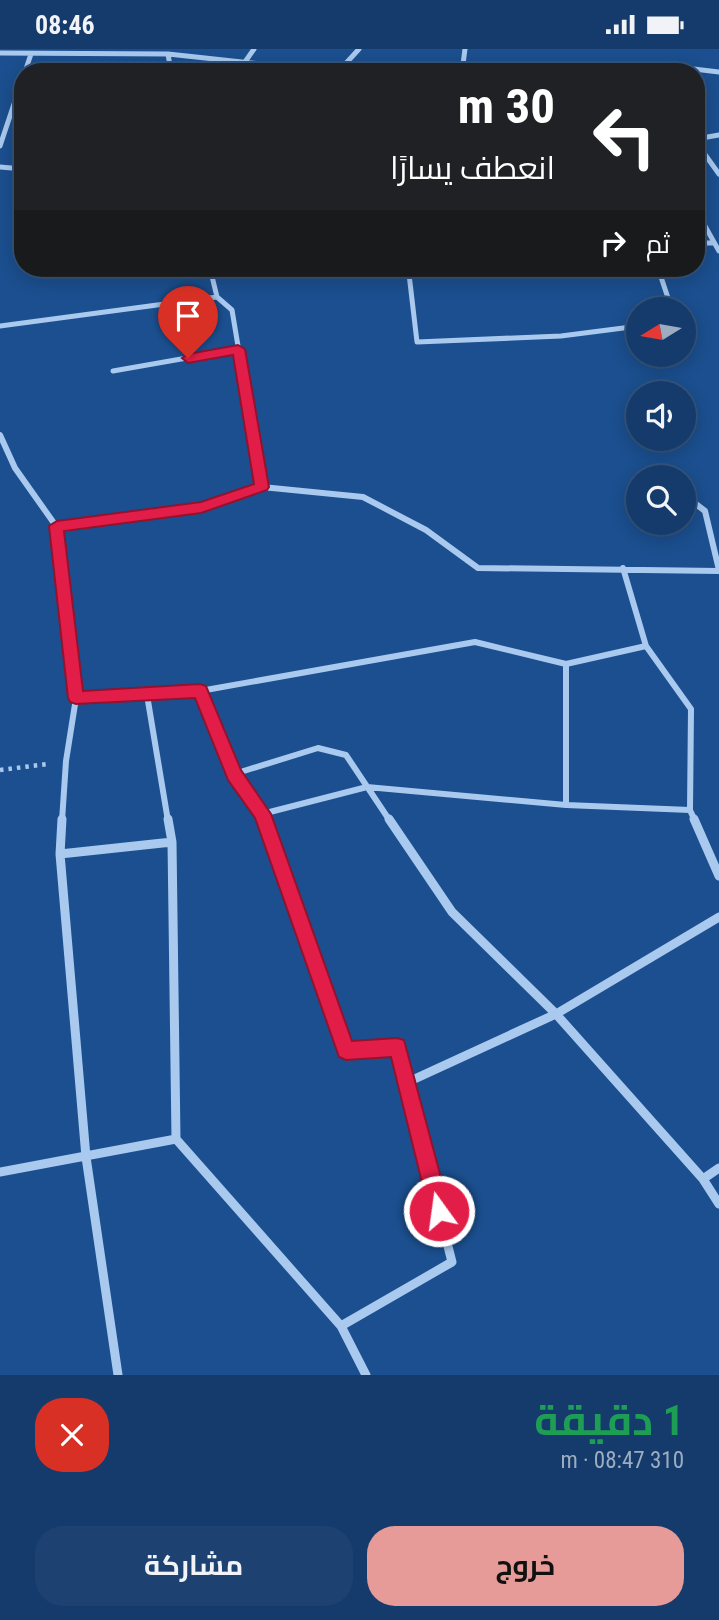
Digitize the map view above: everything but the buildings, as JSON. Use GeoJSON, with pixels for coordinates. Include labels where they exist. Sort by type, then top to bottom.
{"type":"FeatureCollection","features":[{"type":"Feature","properties":{"kind":"street"},"geometry":{"type":"LineString","coordinates":[[244,62],[254,49]]}},
{"type":"Feature","properties":{"kind":"street"},"geometry":{"type":"LineString","coordinates":[[346,63],[359,49]]}},
{"type":"Feature","properties":{"kind":"street"},"geometry":{"type":"LineString","coordinates":[[0,54],[168,54],[253,63]]}},
{"type":"Feature","properties":{"kind":"street"},"geometry":{"type":"LineString","coordinates":[[28,63],[31,54]]}},
{"type":"Feature","properties":{"kind":"street"},"geometry":{"type":"LineString","coordinates":[[168,54],[170,63]]}},
{"type":"Feature","properties":{"kind":"street"},"geometry":{"type":"LineString","coordinates":[[0,145],[14,104]]}},
{"type":"Feature","properties":{"kind":"street"},"geometry":{"type":"LineString","coordinates":[[705,153],[719,174]]}},
{"type":"Feature","properties":{"kind":"street"},"geometry":{"type":"LineString","coordinates":[[705,226],[719,251]]}},
{"type":"Feature","properties":{"kind":"street"},"geometry":{"type":"LineString","coordinates":[[705,243],[714,243]]}},
{"type":"Feature","properties":{"kind":"street"},"geometry":{"type":"LineString","coordinates":[[212,277],[217,297],[232,310],[262,487]]}},
{"type":"Feature","properties":{"kind":"street"},"geometry":{"type":"LineString","coordinates":[[409,277],[417,342],[561,336],[626,328]]}},
{"type":"Feature","properties":{"kind":"street"},"geometry":{"type":"LineString","coordinates":[[661,277],[668,297]]}},
{"type":"Feature","properties":{"kind":"street"},"geometry":{"type":"LineString","coordinates":[[0,326],[217,297]]}},
{"type":"Feature","properties":{"kind":"street"},"geometry":{"type":"LineString","coordinates":[[113,372],[238,349]]}},
{"type":"Feature","properties":{"kind":"street"},"geometry":{"type":"LineString","coordinates":[[0,435],[3,452],[57,526],[76,698],[66,761],[60,854],[86,1157],[118,1375]]}},
{"type":"Feature","properties":{"kind":"street"},"geometry":{"type":"LineString","coordinates":[[57,526],[201,508],[262,487],[363,497],[426,530],[478,568],[719,570],[705,511],[696,504]]}},
{"type":"Feature","properties":{"kind":"street"},"geometry":{"type":"LineString","coordinates":[[623,568],[646,646],[691,709],[690,810],[719,876]]}},
{"type":"Feature","properties":{"kind":"street"},"geometry":{"type":"LineString","coordinates":[[76,698],[200,691],[475,642],[566,664],[646,646]]}},
{"type":"Feature","properties":{"kind":"street"},"geometry":{"type":"LineString","coordinates":[[566,664],[566,805]]}},
{"type":"Feature","properties":{"kind":"street"},"geometry":{"type":"LineString","coordinates":[[200,691],[234,774],[262,814],[346,1050],[397,1047],[452,1262],[341,1326]]}},
{"type":"Feature","properties":{"kind":"street"},"geometry":{"type":"LineString","coordinates":[[148,695],[172,842],[176,1139],[341,1326],[366,1375]]}},
{"type":"Feature","properties":{"kind":"street"},"geometry":{"type":"LineString","coordinates":[[234,774],[318,748],[346,755],[452,912],[556,1014],[703,1179],[719,1204]]}},
{"type":"Feature","properties":{"kind":"street"},"geometry":{"type":"LineString","coordinates":[[262,814],[367,787],[566,805],[690,810]]}},
{"type":"Feature","properties":{"kind":"street"},"geometry":{"type":"LineString","coordinates":[[60,854],[172,842]]}},
{"type":"Feature","properties":{"kind":"street"},"geometry":{"type":"LineString","coordinates":[[408,1082],[556,1014],[719,917]]}},
{"type":"Feature","properties":{"kind":"street"},"geometry":{"type":"LineString","coordinates":[[0,1172],[176,1139]]}},
{"type":"Feature","properties":{"kind":"street"},"geometry":{"type":"LineString","coordinates":[[703,1179],[719,1168]]}},
{"type":"Feature","properties":{"kind":"path"},"geometry":{"type":"LineString","coordinates":[[0,770],[66,761]]}},
{"type":"Feature","properties":{"kind":"route"},"geometry":{"type":"LineString","coordinates":[[188,358],[238,349],[262,487],[201,508],[57,526],[76,698],[200,691],[234,774],[262,814],[346,1050],[397,1047],[439,1211]]}}]}
